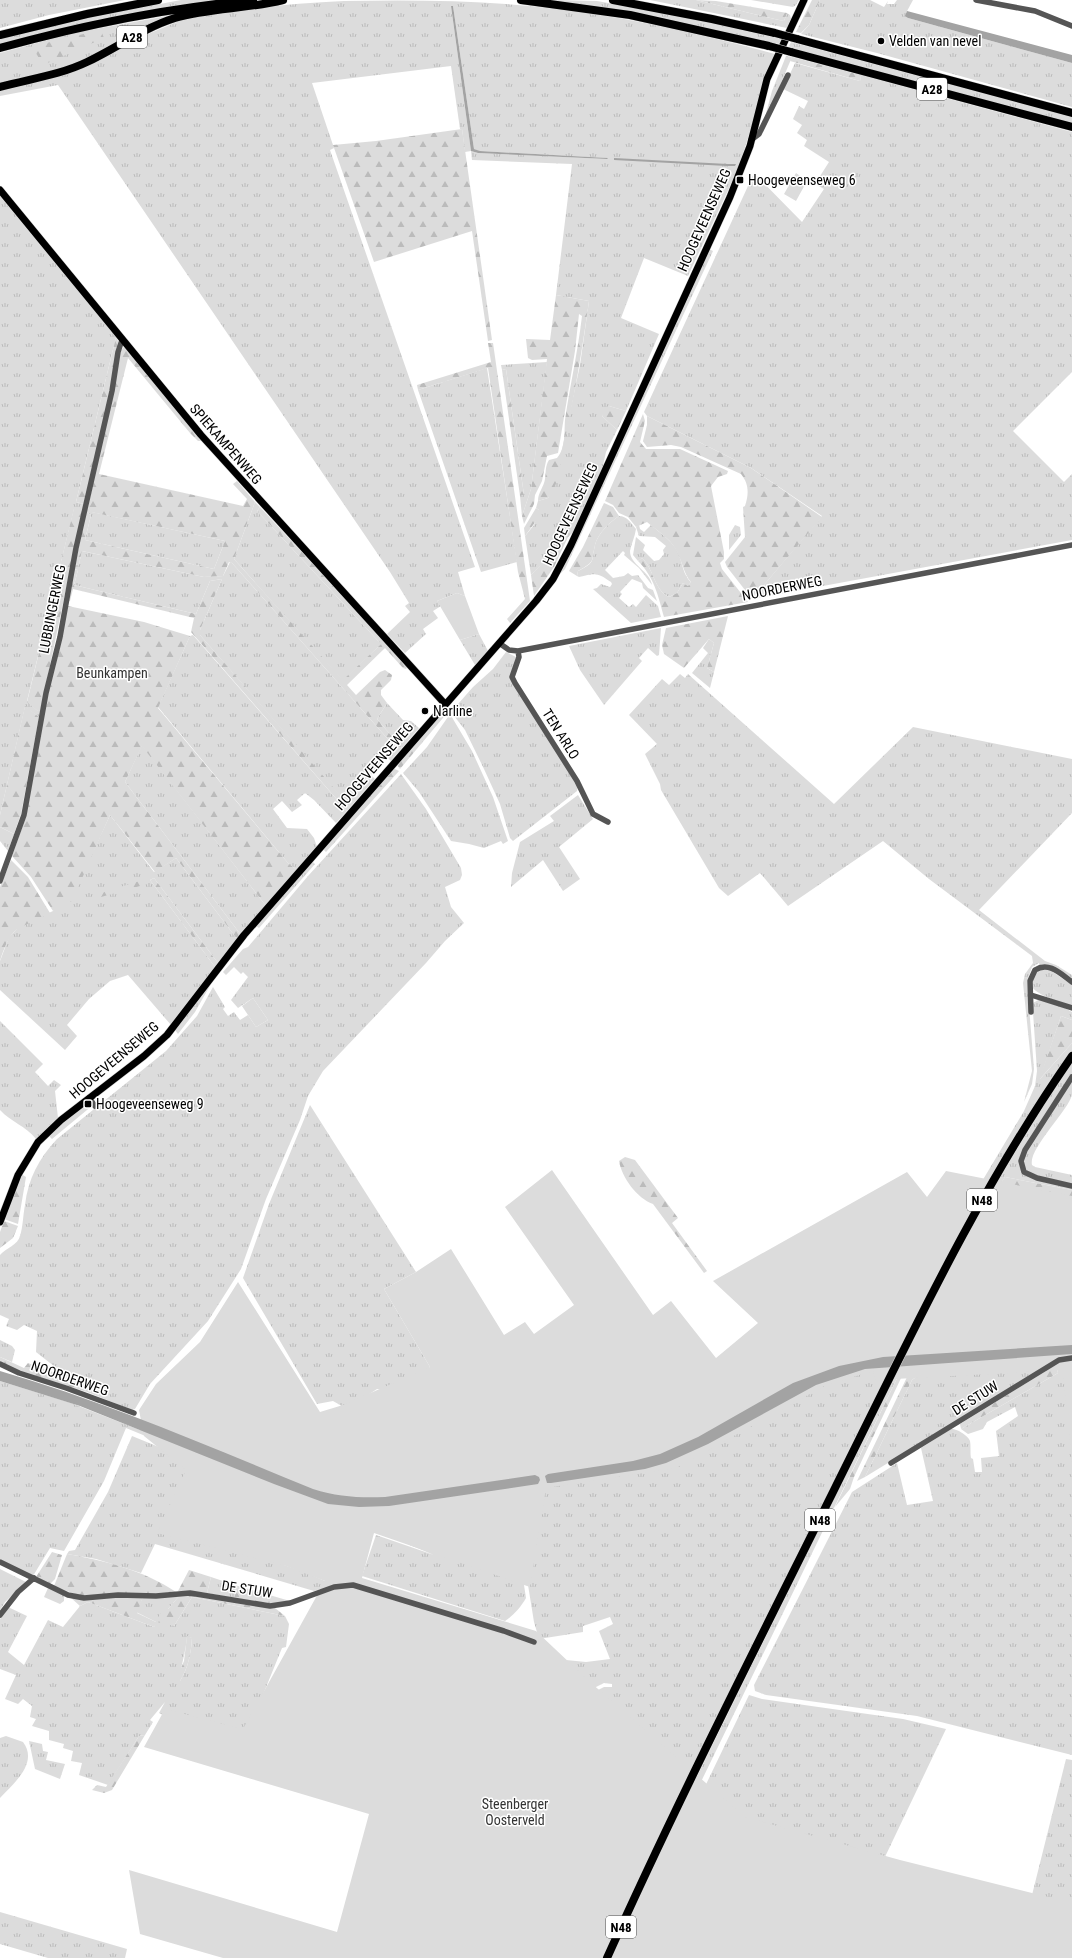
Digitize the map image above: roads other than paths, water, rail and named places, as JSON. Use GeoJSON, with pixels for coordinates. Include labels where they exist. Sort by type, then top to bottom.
{"type":"FeatureCollection","features":[{"type":"Feature","properties":{"kind":"highway","name":"A28"},"geometry":{"type":"LineString","coordinates":[[0,36],[81,15],[158,0]]}},
{"type":"Feature","properties":{"kind":"highway","name":"A28"},"geometry":{"type":"LineString","coordinates":[[0,48],[67,30],[130,17],[199,6],[253,0]]}},
{"type":"Feature","properties":{"kind":"highway","name":"A28"},"geometry":{"type":"LineString","coordinates":[[0,87],[72,68],[99,56],[144,31],[175,18],[199,12],[282,0]]}},
{"type":"Feature","properties":{"kind":"highway","name":"A28"},"geometry":{"type":"LineString","coordinates":[[521,0],[630,15],[769,46],[1072,127]]}},
{"type":"Feature","properties":{"kind":"highway","name":"A28"},"geometry":{"type":"LineString","coordinates":[[613,0],[705,17],[775,33],[1072,113]]}},
{"type":"Feature","properties":{"kind":"highway","name":"N48"},"geometry":{"type":"LineString","coordinates":[[607,1958],[679,1805],[903,1350],[954,1250],[985,1195],[1033,1116],[1072,1056]]}},
{"type":"Feature","properties":{"kind":"main road","name":"HOOGEVEENSEWEG"},"geometry":{"type":"LineString","coordinates":[[0,1222],[18,1175],[36,1146],[49,1131],[167,1035],[249,930],[547,588],[572,545],[730,197],[744,164],[767,79],[792,23],[794,14],[803,2]]}},
{"type":"Feature","properties":{"kind":"main road","name":"SPIEKAMPENWEG"},"geometry":{"type":"LineString","coordinates":[[0,190],[122,340],[240,481],[445,704]]}},
{"type":"Feature","properties":{"kind":"street"},"geometry":{"type":"LineString","coordinates":[[976,0],[1035,11],[1072,26]]}},
{"type":"Feature","properties":{"kind":"street","name":"HOOGEVEENSEWEG"},"geometry":{"type":"LineString","coordinates":[[751,140],[759,134],[788,75]]}},
{"type":"Feature","properties":{"kind":"street","name":"LUBBINGERWEG"},"geometry":{"type":"LineString","coordinates":[[0,881],[9,859],[13,840],[22,820],[46,693],[60,637],[76,548],[112,391],[118,349],[122,340]]}},
{"type":"Feature","properties":{"kind":"street","name":"NOORDERWEG"},"geometry":{"type":"LineString","coordinates":[[498,643],[509,650],[518,650],[1072,545]]}},
{"type":"Feature","properties":{"kind":"street","name":"TEN ARLO"},"geometry":{"type":"LineString","coordinates":[[518,650],[519,657],[512,677],[515,683],[577,781],[593,814],[608,822]]}},
{"type":"Feature","properties":{"kind":"street"},"geometry":{"type":"LineString","coordinates":[[1031,1012],[1031,976],[1035,970],[1042,967],[1053,969],[1072,982]]}},
{"type":"Feature","properties":{"kind":"street"},"geometry":{"type":"LineString","coordinates":[[1031,995],[1072,1008]]}},
{"type":"Feature","properties":{"kind":"street"},"geometry":{"type":"LineString","coordinates":[[1072,1077],[1025,1150],[1021,1161],[1024,1172],[1032,1177],[1072,1186]]}},
{"type":"Feature","properties":{"kind":"street"},"geometry":{"type":"LineString","coordinates":[[89,1098],[95,1106]]}},
{"type":"Feature","properties":{"kind":"street","name":"DE STUW"},"geometry":{"type":"LineString","coordinates":[[891,1463],[1059,1360],[1072,1358]]}},
{"type":"Feature","properties":{"kind":"street","name":"NOORDERWEG"},"geometry":{"type":"LineString","coordinates":[[0,1364],[19,1373],[66,1388],[134,1413]]}},
{"type":"Feature","properties":{"kind":"street","name":"DE STUW"},"geometry":{"type":"LineString","coordinates":[[0,1562],[68,1595],[78,1597],[118,1595],[156,1596],[190,1593],[270,1606],[290,1603],[334,1587],[352,1585],[504,1631],[534,1642]]}},
{"type":"Feature","properties":{"kind":"street"},"geometry":{"type":"LineString","coordinates":[[0,1615],[18,1592],[34,1578]]}},
{"type":"Feature","properties":{"kind":"place","name":"Velden van nevel"},"geometry":{"type":"Point","coordinates":[881,41]}},
{"type":"Feature","properties":{"kind":"place","name":"Hoogeveenseweg 6"},"geometry":{"type":"Point","coordinates":[740,180]}},
{"type":"Feature","properties":{"kind":"place","name":"Narline"},"geometry":{"type":"Point","coordinates":[425,711]}},
{"type":"Feature","properties":{"kind":"place","name":"Hoogeveenseweg 9"},"geometry":{"type":"Point","coordinates":[88,1104]}},
{"type":"Feature","properties":{"kind":"park label","name":"Beunkampen"},"geometry":{"type":"Point","coordinates":[112,673]}},
{"type":"Feature","properties":{"kind":"park label","name":"Steenberger Oosterveld"},"geometry":{"type":"Point","coordinates":[515,1812]}}]}
